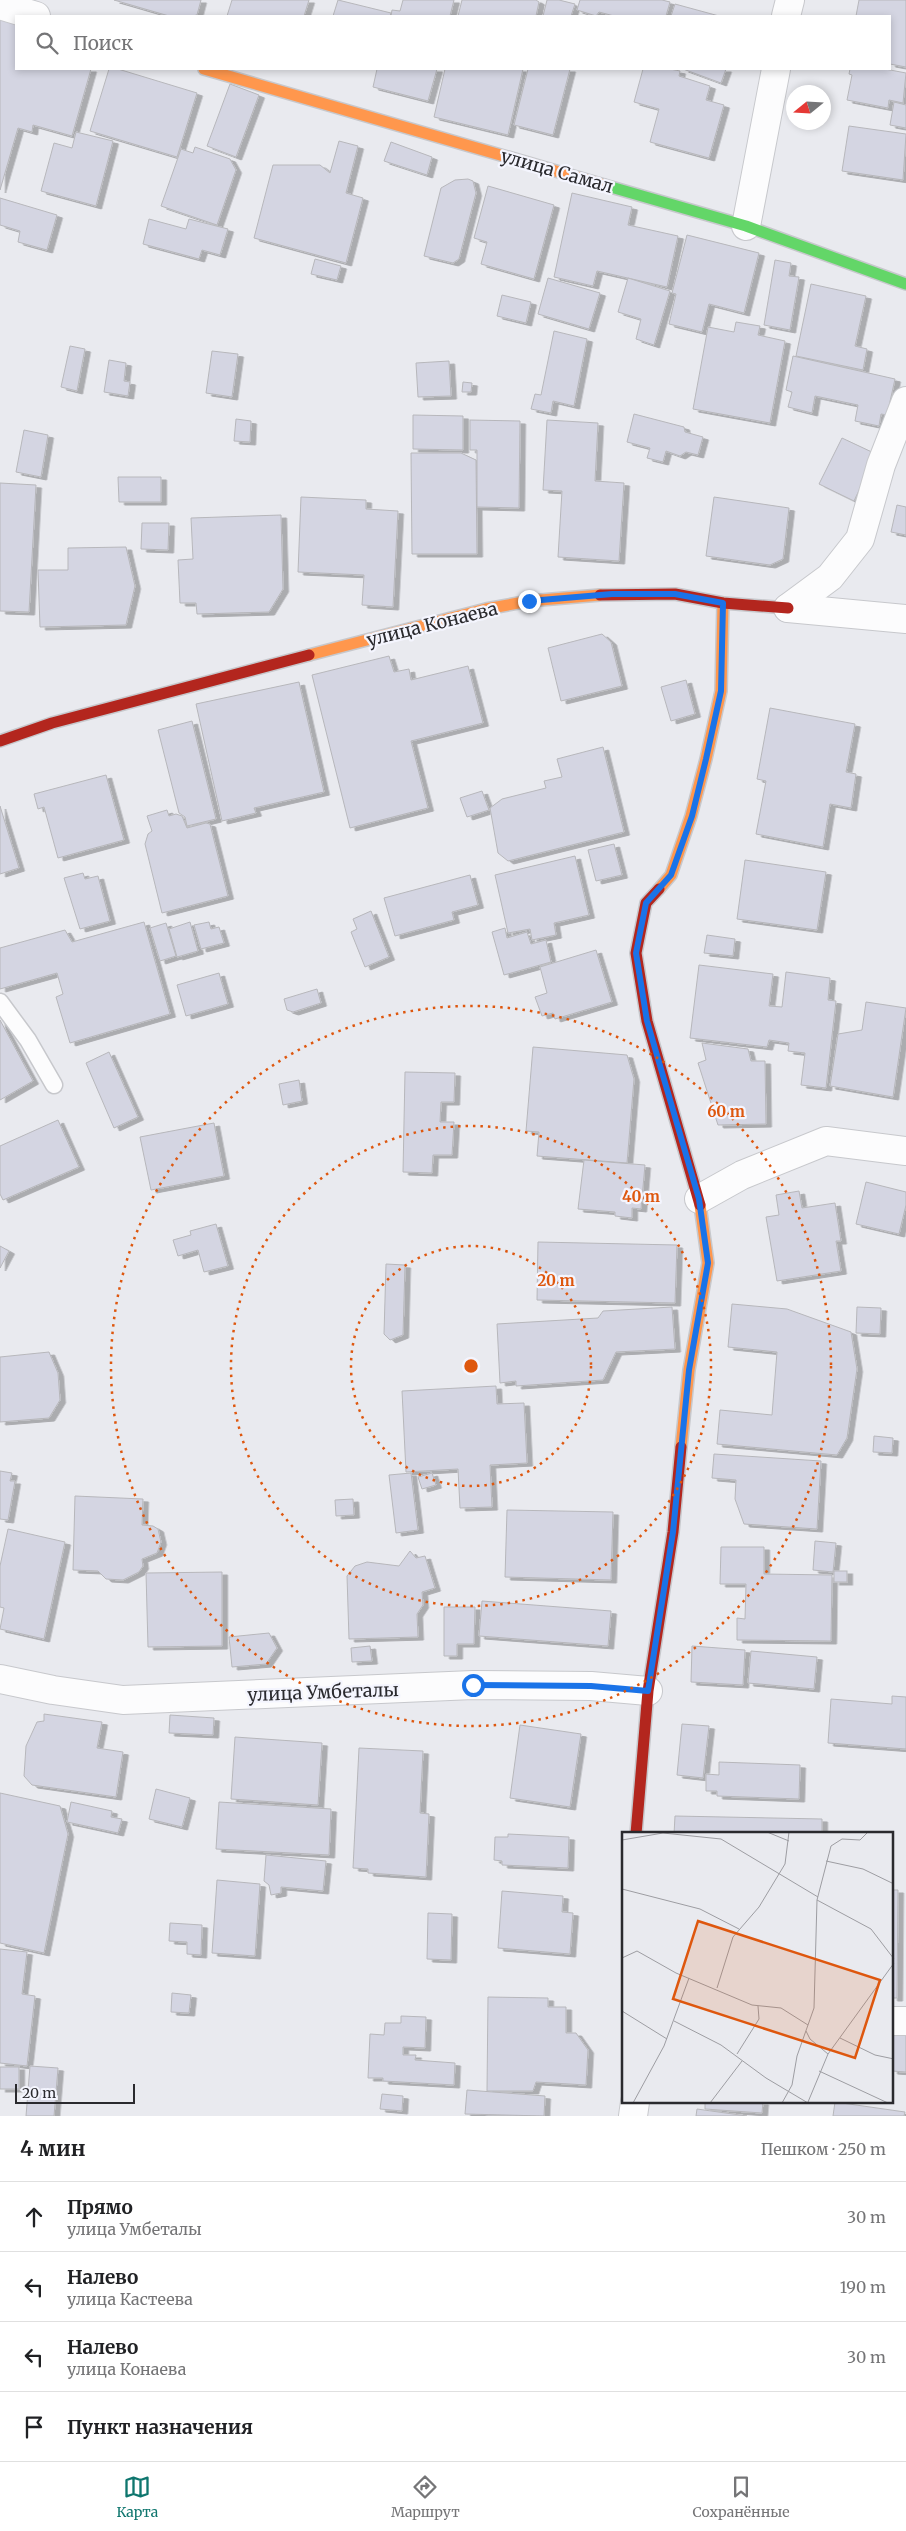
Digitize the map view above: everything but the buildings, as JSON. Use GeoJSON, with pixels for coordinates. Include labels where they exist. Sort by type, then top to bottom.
{"type":"FeatureCollection","features":[{"type":"Feature","properties":{"kind":"street"},"geometry":{"type":"LineString","coordinates":[[786,15],[790,0]]}},
{"type":"Feature","properties":{"kind":"street"},"geometry":{"type":"LineString","coordinates":[[0,5],[33,15]]}},
{"type":"Feature","properties":{"kind":"street","name":"улица Самал"},"geometry":{"type":"LineString","coordinates":[[207,70],[746,226],[906,284]]}},
{"type":"Feature","properties":{"kind":"street"},"geometry":{"type":"LineString","coordinates":[[746,226],[776,70]]}},
{"type":"Feature","properties":{"kind":"street"},"geometry":{"type":"LineString","coordinates":[[788,608],[830,577],[860,540],[881,465],[906,401]]}},
{"type":"Feature","properties":{"kind":"street","name":"улица Конаева"},"geometry":{"type":"LineString","coordinates":[[0,741],[52,723],[486,609],[529,601],[612,594],[675,594],[723,603],[906,619]]}},
{"type":"Feature","properties":{"kind":"street"},"geometry":{"type":"LineString","coordinates":[[636,1832],[648,1691],[673,1532],[689,1370],[708,1263],[699,1199],[647,1021],[636,953],[646,903],[671,875],[692,816],[721,691],[723,603]]}},
{"type":"Feature","properties":{"kind":"street"},"geometry":{"type":"LineString","coordinates":[[699,1199],[742,1175],[826,1141],[906,1151]]}},
{"type":"Feature","properties":{"kind":"street","name":"улица Умбеталы"},"geometry":{"type":"LineString","coordinates":[[0,1679],[53,1690],[123,1700],[473,1685],[591,1686],[648,1691]]}},
{"type":"Feature","properties":{"kind":"lane"},"geometry":{"type":"LineString","coordinates":[[0,1002],[28,1040],[54,1085]]}},
{"type":"Feature","properties":{"kind":"traffic: fast"},"geometry":{"type":"LineString","coordinates":[[604,185],[746,226],[906,284]]}},
{"type":"Feature","properties":{"kind":"traffic: slow"},"geometry":{"type":"LineString","coordinates":[[207,70],[604,185]]}},
{"type":"Feature","properties":{"kind":"traffic: slow"},"geometry":{"type":"LineString","coordinates":[[309,655],[486,609],[529,601],[600,595]]}},
{"type":"Feature","properties":{"kind":"traffic: slow"},"geometry":{"type":"LineString","coordinates":[[659,889],[671,875],[691,816],[706,759],[721,691],[723,603]]}},
{"type":"Feature","properties":{"kind":"traffic: slow"},"geometry":{"type":"LineString","coordinates":[[681,1447],[689,1370],[708,1263],[700,1205]]}},
{"type":"Feature","properties":{"kind":"traffic: jam"},"geometry":{"type":"LineString","coordinates":[[600,595],[675,594],[723,603],[788,608]]}},
{"type":"Feature","properties":{"kind":"traffic: jam"},"geometry":{"type":"LineString","coordinates":[[0,741],[52,723],[309,655]]}},
{"type":"Feature","properties":{"kind":"traffic: jam"},"geometry":{"type":"LineString","coordinates":[[659,889],[646,903],[636,953],[647,1021],[700,1205]]}},
{"type":"Feature","properties":{"kind":"traffic: jam"},"geometry":{"type":"LineString","coordinates":[[636,1832],[648,1691],[673,1532],[681,1447]]}},
{"type":"Feature","properties":{"kind":"route"},"geometry":{"type":"LineString","coordinates":[[473,1685],[591,1686],[648,1691],[673,1532],[689,1370],[708,1263],[699,1199],[647,1021],[636,953],[646,903],[671,875],[692,816],[721,691],[723,603],[675,594],[612,594],[529,601]]}}]}
